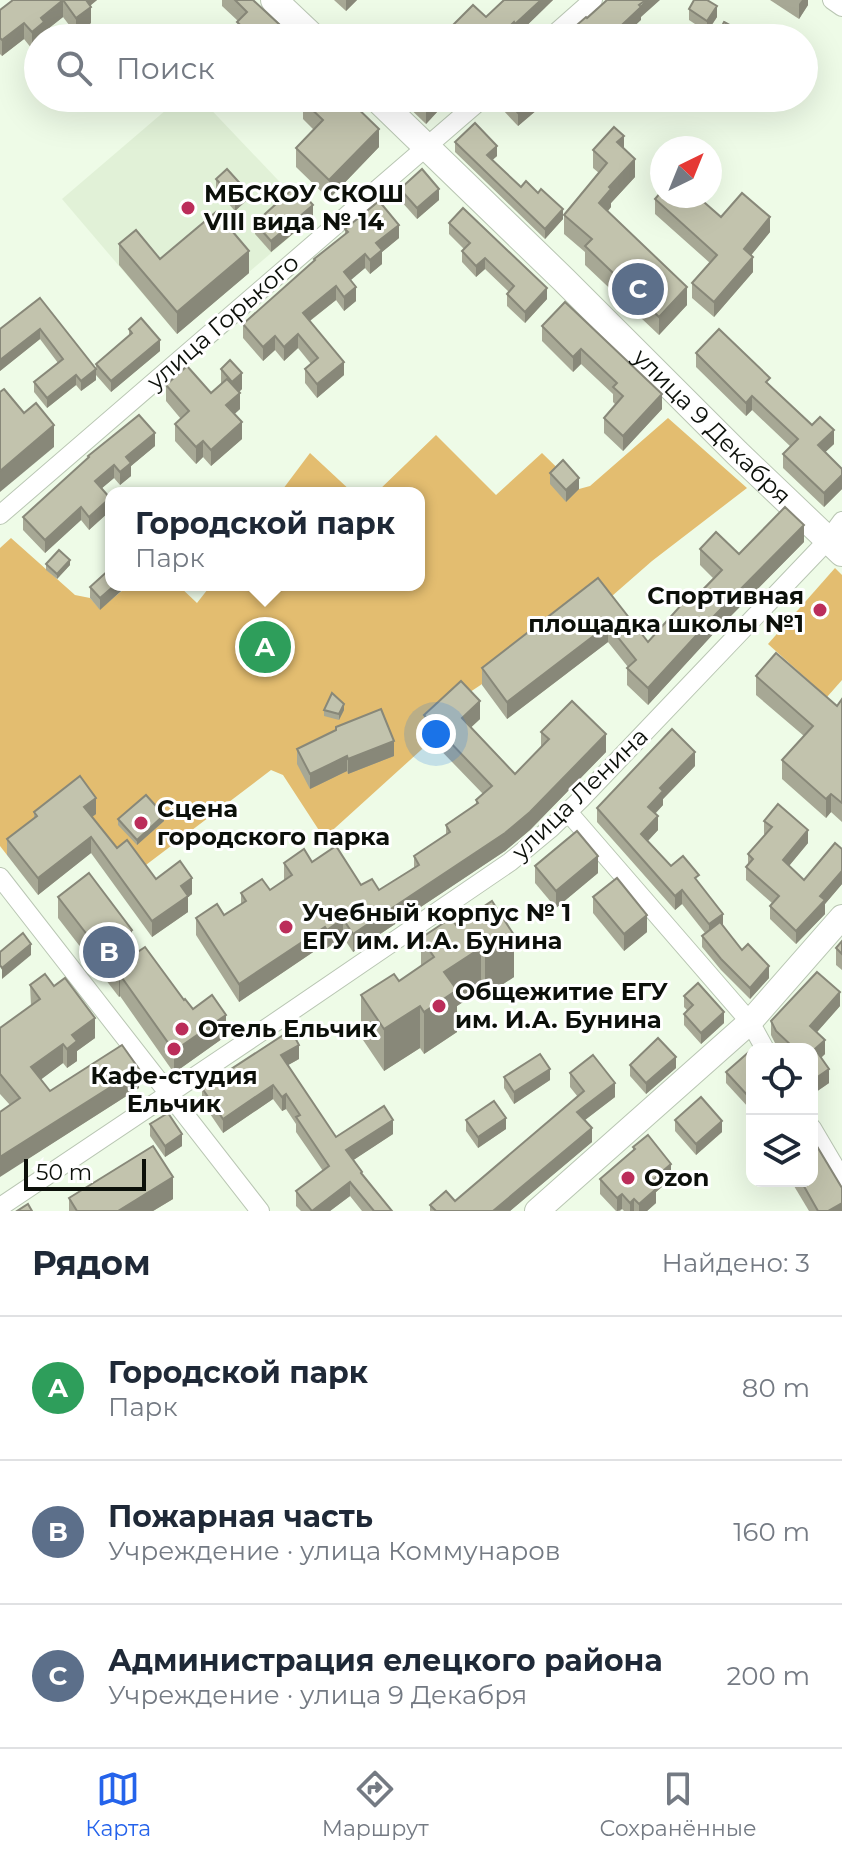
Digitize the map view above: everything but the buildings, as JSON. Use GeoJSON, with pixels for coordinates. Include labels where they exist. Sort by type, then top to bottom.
{"type":"FeatureCollection","features":[{"type":"Feature","properties":{"kind":"main road"},"geometry":{"type":"LineString","coordinates":[[274,0],[299,24]]}},
{"type":"Feature","properties":{"kind":"main road","name":"улица 9 Декабря"},"geometry":{"type":"LineString","coordinates":[[391,112],[837,538]]}},
{"type":"Feature","properties":{"kind":"street"},"geometry":{"type":"LineString","coordinates":[[566,24],[593,0]]}},
{"type":"Feature","properties":{"kind":"street"},"geometry":{"type":"LineString","coordinates":[[832,0],[842,7]]}},
{"type":"Feature","properties":{"kind":"street","name":"улица Горького"},"geometry":{"type":"LineString","coordinates":[[0,515],[467,112]]}},
{"type":"Feature","properties":{"kind":"street","name":"улица Ленина"},"geometry":{"type":"LineString","coordinates":[[0,1207],[510,862],[568,812],[837,538]]}},
{"type":"Feature","properties":{"kind":"street"},"geometry":{"type":"LineString","coordinates":[[568,812],[750,1022],[762,1043]]}},
{"type":"Feature","properties":{"kind":"street"},"geometry":{"type":"LineString","coordinates":[[0,877],[260,1211]]}},
{"type":"Feature","properties":{"kind":"street"},"geometry":{"type":"LineString","coordinates":[[537,1211],[750,1022],[842,917]]}},
{"type":"Feature","properties":{"kind":"street"},"geometry":{"type":"LineString","coordinates":[[818,1138],[842,1179]]}},
{"type":"Feature","properties":{"kind":"shaded area","name":"МБСКОУ СКОШ VIII вида № 14"},"geometry":{"type":"Polygon","coordinates":[[[164,112],[213,112],[313,217],[177,334],[62,199],[164,112]]]}},
{"type":"Feature","properties":{"kind":"shaded area"},"geometry":{"type":"Polygon","coordinates":[[[668,418],[747,488],[652,561],[604,603],[461,698],[431,741],[324,838],[283,775],[271,770],[138,871],[89,820],[7,855],[0,846],[0,548],[11,538],[75,595],[90,598],[100,609],[122,591],[184,591],[197,603],[206,591],[425,591],[425,487],[382,487],[436,435],[496,495],[542,453],[579,489],[590,486],[668,418]]]}},
{"type":"Feature","properties":{"kind":"shaded area"},"geometry":{"type":"Polygon","coordinates":[[[310,453],[347,487],[284,487],[310,453]]]}},
{"type":"Feature","properties":{"kind":"shaded area","name":"Спортивная площадка школы №1"},"geometry":{"type":"Polygon","coordinates":[[[835,568],[842,575],[842,680],[827,697],[768,644],[835,568]]]}},
{"type":"Feature","properties":{"kind":"place","name":"МБСКОУ СКОШ VIII вида № 14"},"geometry":{"type":"Point","coordinates":[188,208]}},
{"type":"Feature","properties":{"kind":"place","name":"Администрация елецкого района"},"geometry":{"type":"Point","coordinates":[638,289]}},
{"type":"Feature","properties":{"kind":"place","name":"Спортивная площадка школы №1"},"geometry":{"type":"Point","coordinates":[820,610]}},
{"type":"Feature","properties":{"kind":"place","name":"Городской парк"},"geometry":{"type":"Point","coordinates":[265,647]}},
{"type":"Feature","properties":{"kind":"place","name":"Сцена городского парка"},"geometry":{"type":"Point","coordinates":[141,823]}},
{"type":"Feature","properties":{"kind":"place","name":"Учебный корпус № 1 ЕГУ им. И.А. Бунина"},"geometry":{"type":"Point","coordinates":[286,927]}},
{"type":"Feature","properties":{"kind":"place","name":"Пожарная часть"},"geometry":{"type":"Point","coordinates":[109,952]}},
{"type":"Feature","properties":{"kind":"place","name":"Общежитие ЕГУ им. И.А. Бунина"},"geometry":{"type":"Point","coordinates":[439,1006]}},
{"type":"Feature","properties":{"kind":"place","name":"Отель Ельчик"},"geometry":{"type":"Point","coordinates":[182,1029]}},
{"type":"Feature","properties":{"kind":"place","name":"Кафе-студия Ельчик"},"geometry":{"type":"Point","coordinates":[174,1049]}},
{"type":"Feature","properties":{"kind":"place","name":"Ozon"},"geometry":{"type":"Point","coordinates":[628,1178]}}]}
